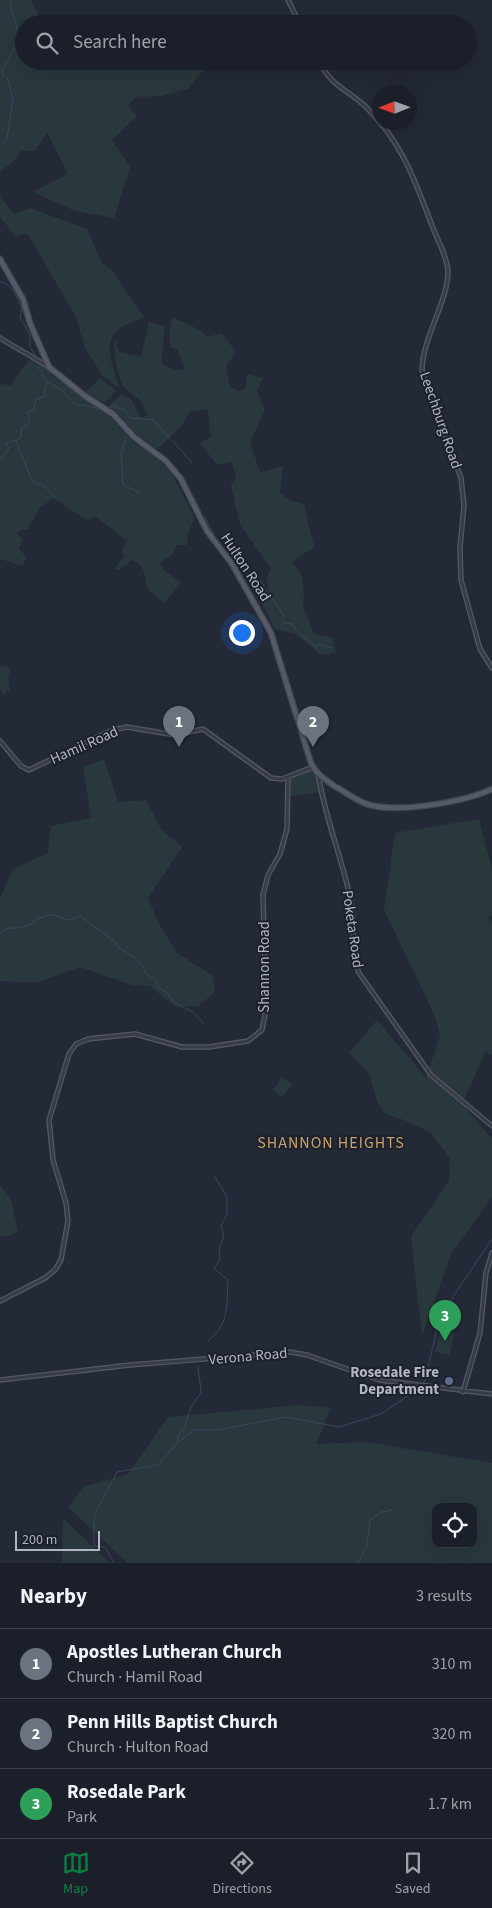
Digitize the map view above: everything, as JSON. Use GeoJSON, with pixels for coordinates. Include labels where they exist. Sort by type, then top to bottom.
{"type":"FeatureCollection","features":[{"type":"Feature","properties":{"kind":"main road","name":"Hulton Road"},"geometry":{"type":"LineString","coordinates":[[0,259],[23,299],[30,323],[49,367],[85,396],[114,414],[134,437],[166,461],[181,479],[207,531],[232,564],[271,633],[313,767],[318,774],[359,801],[374,806],[442,804],[467,799],[492,789]]}},
{"type":"Feature","properties":{"kind":"street"},"geometry":{"type":"LineString","coordinates":[[288,0],[296,15]]}},
{"type":"Feature","properties":{"kind":"street","name":"Leechburg Road"},"geometry":{"type":"LineString","coordinates":[[325,70],[332,82],[368,109],[403,154],[417,182],[446,261],[446,284],[424,356],[422,371],[461,478],[464,505],[460,548],[461,580],[480,649],[492,668]]}},
{"type":"Feature","properties":{"kind":"street"},"geometry":{"type":"LineString","coordinates":[[0,338],[49,367]]}},
{"type":"Feature","properties":{"kind":"street","name":"Hamil Road"},"geometry":{"type":"LineString","coordinates":[[0,741],[21,766],[29,770],[112,730],[127,727],[175,735],[204,729],[271,778],[277,780],[313,767]]}},
{"type":"Feature","properties":{"kind":"street","name":"Poketa Road"},"geometry":{"type":"LineString","coordinates":[[318,774],[327,823],[351,901],[355,958],[359,974],[431,1075],[492,1126]]}},
{"type":"Feature","properties":{"kind":"street","name":"Shannon Road"},"geometry":{"type":"LineString","coordinates":[[0,1301],[45,1278],[55,1270],[61,1260],[68,1221],[66,1203],[53,1160],[49,1120],[66,1063],[76,1044],[88,1039],[135,1034],[182,1047],[209,1047],[248,1041],[262,1030],[266,1010],[263,895],[268,875],[280,854],[287,829],[288,776]]}},
{"type":"Feature","properties":{"kind":"street"},"geometry":{"type":"LineString","coordinates":[[463,1392],[480,1333],[486,1273],[492,1252]]}},
{"type":"Feature","properties":{"kind":"street","name":"Verona Road"},"geometry":{"type":"LineString","coordinates":[[0,1380],[130,1365],[290,1352],[307,1355],[366,1376],[463,1392],[492,1394]]}},
{"type":"Feature","properties":{"kind":"shaded area"},"geometry":{"type":"Polygon","coordinates":[[[0,0],[31,0],[39,15],[15,15],[15,70],[204,70],[188,89],[161,96],[136,97],[128,106],[137,116],[112,140],[130,167],[114,218],[75,211],[33,192],[68,174],[47,133],[35,151],[21,151],[14,161],[0,172],[0,0]]]}},
{"type":"Feature","properties":{"kind":"shaded area"},"geometry":{"type":"Polygon","coordinates":[[[0,197],[14,214],[30,208],[87,229],[102,263],[111,269],[144,317],[123,326],[111,338],[111,362],[119,386],[117,387],[103,376],[85,348],[76,317],[27,233],[16,237],[0,217],[0,197]]]}},
{"type":"Feature","properties":{"kind":"shaded area"},"geometry":{"type":"Polygon","coordinates":[[[174,318],[200,330],[207,337],[222,333],[236,352],[226,366],[230,387],[240,391],[246,388],[247,374],[263,378],[257,391],[265,410],[250,442],[260,472],[283,466],[280,493],[292,501],[304,504],[314,547],[292,562],[301,574],[304,591],[303,606],[314,634],[332,637],[336,653],[321,655],[296,634],[275,629],[261,602],[268,591],[267,578],[271,568],[240,525],[231,485],[236,477],[232,462],[217,465],[200,443],[211,437],[208,409],[190,412],[180,428],[157,449],[135,433],[120,415],[109,406],[121,394],[131,399],[141,418],[147,415],[140,401],[123,385],[117,365],[114,344],[115,340],[119,352],[141,357],[149,322],[165,326],[161,363],[175,370],[185,370],[178,350],[170,347],[170,322],[174,318]]]}},
{"type":"Feature","properties":{"kind":"shaded area"},"geometry":{"type":"Polygon","coordinates":[[[29,360],[49,368],[51,376],[60,378],[81,397],[105,411],[134,443],[156,457],[172,474],[195,518],[188,533],[187,545],[177,545],[171,556],[160,562],[163,569],[181,583],[164,603],[149,590],[143,570],[137,563],[132,560],[119,570],[114,569],[124,556],[122,550],[127,541],[95,516],[88,521],[53,498],[40,508],[28,529],[20,530],[17,534],[23,538],[19,548],[26,557],[23,566],[0,559],[0,384],[11,385],[29,360]]]}},
{"type":"Feature","properties":{"kind":"shaded area"},"geometry":{"type":"Polygon","coordinates":[[[100,378],[116,391],[105,403],[86,392],[100,378]]]}},
{"type":"Feature","properties":{"kind":"shaded area"},"geometry":{"type":"Polygon","coordinates":[[[2,665],[11,669],[8,677],[10,689],[3,696],[0,688],[0,668],[2,665]]]}},
{"type":"Feature","properties":{"kind":"shaded area"},"geometry":{"type":"Polygon","coordinates":[[[104,759],[118,802],[146,800],[161,829],[182,847],[148,898],[158,922],[176,952],[213,976],[215,992],[198,1006],[176,1007],[150,986],[132,985],[80,967],[36,983],[0,981],[0,898],[13,869],[48,853],[51,826],[91,818],[83,767],[104,759]]]}},
{"type":"Feature","properties":{"kind":"shaded area"},"geometry":{"type":"Polygon","coordinates":[[[313,767],[318,774],[320,792],[288,797],[288,777],[313,767]]]}},
{"type":"Feature","properties":{"kind":"shaded area"},"geometry":{"type":"Polygon","coordinates":[[[479,819],[492,870],[492,915],[488,918],[492,924],[492,1055],[486,1051],[462,1104],[492,1139],[492,1197],[451,1254],[422,1336],[411,1236],[449,1181],[450,1158],[431,1133],[404,1120],[385,1114],[378,1104],[369,1074],[349,1053],[377,1020],[426,1078],[440,1036],[435,1016],[384,910],[395,833],[479,819]]]}},
{"type":"Feature","properties":{"kind":"shaded area"},"geometry":{"type":"Polygon","coordinates":[[[282,1077],[292,1084],[282,1097],[273,1090],[282,1077]]]}},
{"type":"Feature","properties":{"kind":"shaded area"},"geometry":{"type":"Polygon","coordinates":[[[0,1185],[11,1199],[18,1232],[8,1236],[0,1236],[0,1185]]]}},
{"type":"Feature","properties":{"kind":"shaded area"},"geometry":{"type":"Polygon","coordinates":[[[441,1327],[455,1329],[450,1355],[435,1352],[441,1327]]]}},
{"type":"Feature","properties":{"kind":"shaded area"},"geometry":{"type":"Polygon","coordinates":[[[298,1405],[331,1408],[316,1444],[366,1442],[492,1463],[492,1563],[128,1563],[68,1507],[83,1487],[128,1474],[168,1417],[298,1405]]]}},
{"type":"Feature","properties":{"kind":"shaded area"},"geometry":{"type":"Polygon","coordinates":[[[63,1518],[110,1563],[62,1563],[63,1518]]]}},
{"type":"Feature","properties":{"kind":"waterway"},"geometry":{"type":"LineString","coordinates":[[10,0],[15,23]]}},
{"type":"Feature","properties":{"kind":"waterway"},"geometry":{"type":"LineString","coordinates":[[0,145],[7,139],[13,98],[7,77],[2,74],[4,66],[15,48]]}},
{"type":"Feature","properties":{"kind":"waterway"},"geometry":{"type":"LineString","coordinates":[[0,281],[8,285],[16,296],[22,309],[20,317],[30,335],[30,347],[37,358]]}},
{"type":"Feature","properties":{"kind":"waterway"},"geometry":{"type":"LineString","coordinates":[[38,366],[46,381],[60,389],[75,404],[102,409]]}},
{"type":"Feature","properties":{"kind":"waterway"},"geometry":{"type":"LineString","coordinates":[[0,459],[9,449],[6,443],[20,439],[22,428],[29,424],[28,412],[34,409],[36,399],[44,397],[45,387],[48,383]]}},
{"type":"Feature","properties":{"kind":"waterway"},"geometry":{"type":"LineString","coordinates":[[109,408],[116,405],[117,408],[122,408],[131,418],[153,420],[170,439]]}},
{"type":"Feature","properties":{"kind":"waterway"},"geometry":{"type":"LineString","coordinates":[[113,418],[127,434],[121,453],[123,485],[141,493]]}},
{"type":"Feature","properties":{"kind":"waterway"},"geometry":{"type":"LineString","coordinates":[[16,441],[31,479],[37,484],[42,484],[55,497]]}},
{"type":"Feature","properties":{"kind":"waterway"},"geometry":{"type":"LineString","coordinates":[[173,441],[192,463]]}},
{"type":"Feature","properties":{"kind":"waterway"},"geometry":{"type":"LineString","coordinates":[[205,517],[214,535]]}},
{"type":"Feature","properties":{"kind":"waterway"},"geometry":{"type":"LineString","coordinates":[[216,539],[223,547]]}},
{"type":"Feature","properties":{"kind":"waterway"},"geometry":{"type":"LineString","coordinates":[[226,552],[238,557],[246,571]]}},
{"type":"Feature","properties":{"kind":"waterway"},"geometry":{"type":"LineString","coordinates":[[248,574],[262,582],[267,593],[270,594],[283,615],[284,623],[292,624],[297,631],[316,647],[318,644],[331,648]]}},
{"type":"Feature","properties":{"kind":"waterway"},"geometry":{"type":"LineString","coordinates":[[0,933],[8,928],[23,927],[45,916],[53,915],[69,920],[80,916],[115,942],[119,948],[132,956],[143,966],[146,974],[156,980],[159,988],[166,992],[175,1003],[193,1012],[204,1024]]}},
{"type":"Feature","properties":{"kind":"waterway"},"geometry":{"type":"LineString","coordinates":[[208,1341],[221,1327],[227,1305],[228,1280],[214,1269],[220,1260],[219,1248],[224,1236],[221,1226],[227,1214],[227,1197],[215,1177]]}},
{"type":"Feature","properties":{"kind":"waterway"},"geometry":{"type":"LineString","coordinates":[[178,1442],[194,1430],[218,1430],[286,1417],[339,1427],[381,1414],[416,1390],[425,1381],[440,1316],[492,1239]]}},
{"type":"Feature","properties":{"kind":"waterway"},"geometry":{"type":"LineString","coordinates":[[114,1563],[105,1547],[94,1546],[94,1515],[117,1472],[158,1465],[178,1442],[178,1435],[184,1429],[191,1407],[201,1392],[198,1366]]}},
{"type":"Feature","properties":{"kind":"waterway"},"geometry":{"type":"LineString","coordinates":[[358,1563],[367,1545],[370,1520],[381,1512],[394,1510]]}},
{"type":"Feature","properties":{"kind":"place","name":"Apostles Lutheran Church"},"geometry":{"type":"Point","coordinates":[179,747]}},
{"type":"Feature","properties":{"kind":"place","name":"Penn Hills Baptist Church"},"geometry":{"type":"Point","coordinates":[313,747]}},
{"type":"Feature","properties":{"kind":"place","name":"Rosedale Park"},"geometry":{"type":"Point","coordinates":[445,1341]}},
{"type":"Feature","properties":{"kind":"place","name":"Rosedale Fire Department"},"geometry":{"type":"Point","coordinates":[449,1381]}},
{"type":"Feature","properties":{"kind":"district","name":"SHANNON HEIGHTS"},"geometry":{"type":"Point","coordinates":[331,1142]}}]}
